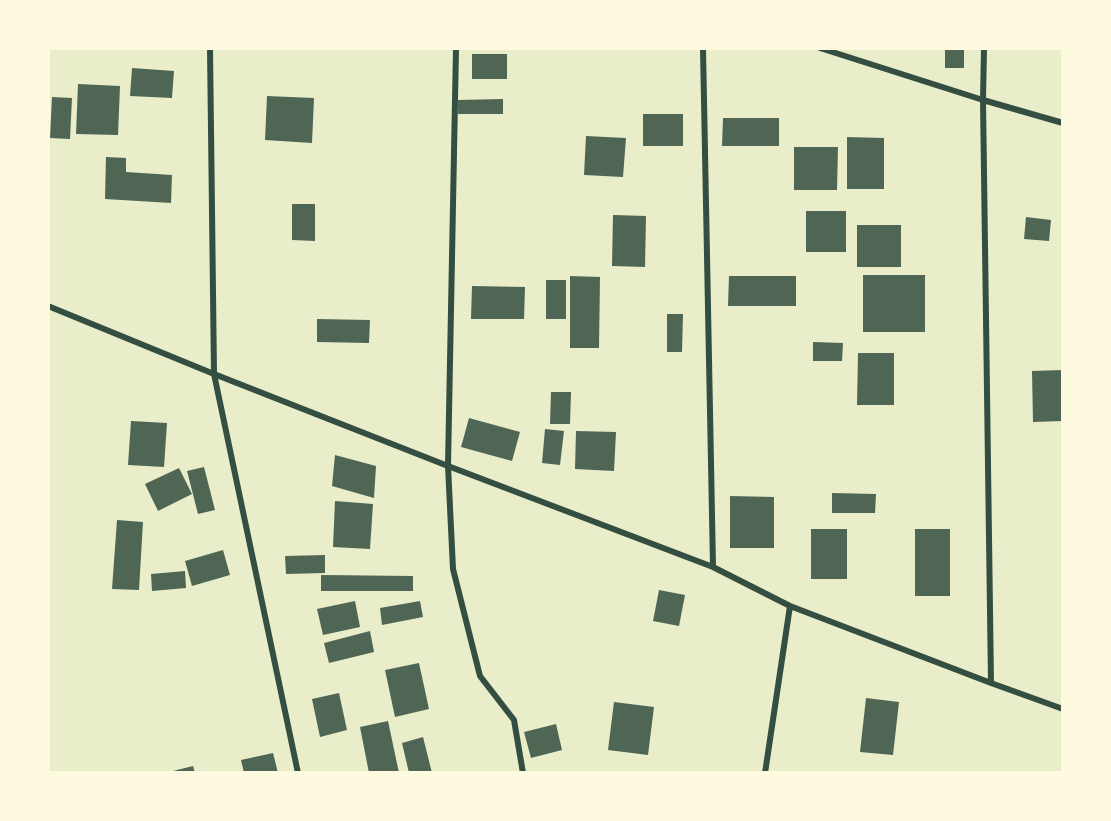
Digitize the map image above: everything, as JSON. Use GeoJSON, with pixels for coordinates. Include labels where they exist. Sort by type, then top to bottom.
{"type":"FeatureCollection","features":[{"type":"Feature","properties":{"kind":"street"},"geometry":{"type":"LineString","coordinates":[[210,48],[214,374],[298,773]]}},
{"type":"Feature","properties":{"kind":"street"},"geometry":{"type":"LineString","coordinates":[[456,48],[448,466],[453,569],[480,676],[514,720],[523,773]]}},
{"type":"Feature","properties":{"kind":"street"},"geometry":{"type":"LineString","coordinates":[[703,48],[713,567]]}},
{"type":"Feature","properties":{"kind":"street"},"geometry":{"type":"LineString","coordinates":[[820,48],[1063,123]]}},
{"type":"Feature","properties":{"kind":"street"},"geometry":{"type":"LineString","coordinates":[[984,48],[991,683]]}},
{"type":"Feature","properties":{"kind":"street"},"geometry":{"type":"LineString","coordinates":[[48,306],[448,466],[713,567],[790,606],[1063,709]]}},
{"type":"Feature","properties":{"kind":"street"},"geometry":{"type":"LineString","coordinates":[[765,773],[790,606]]}},
{"type":"Feature","properties":{"kind":"building"},"geometry":{"type":"Polygon","coordinates":[[[945,48],[964,48],[964,68],[945,68],[945,48]]]}},
{"type":"Feature","properties":{"kind":"building"},"geometry":{"type":"Polygon","coordinates":[[[472,54],[507,54],[507,79],[472,79],[472,54]]]}},
{"type":"Feature","properties":{"kind":"building"},"geometry":{"type":"Polygon","coordinates":[[[132,68],[174,71],[172,98],[130,96],[132,68]]]}},
{"type":"Feature","properties":{"kind":"building"},"geometry":{"type":"Polygon","coordinates":[[[78,84],[120,86],[118,135],[76,134],[78,84]]]}},
{"type":"Feature","properties":{"kind":"building"},"geometry":{"type":"Polygon","coordinates":[[[267,96],[314,98],[312,143],[265,140],[267,96]]]}},
{"type":"Feature","properties":{"kind":"building"},"geometry":{"type":"Polygon","coordinates":[[[52,97],[72,98],[70,139],[50,138],[52,97]]]}},
{"type":"Feature","properties":{"kind":"building"},"geometry":{"type":"Polygon","coordinates":[[[503,99],[503,114],[458,114],[458,100],[503,99]]]}},
{"type":"Feature","properties":{"kind":"building"},"geometry":{"type":"Polygon","coordinates":[[[643,114],[683,114],[683,146],[643,146],[643,114]]]}},
{"type":"Feature","properties":{"kind":"building"},"geometry":{"type":"Polygon","coordinates":[[[723,118],[779,118],[779,146],[722,146],[723,118]]]}},
{"type":"Feature","properties":{"kind":"building"},"geometry":{"type":"Polygon","coordinates":[[[586,136],[626,138],[623,177],[584,175],[586,136]]]}},
{"type":"Feature","properties":{"kind":"building"},"geometry":{"type":"Polygon","coordinates":[[[847,137],[884,138],[884,189],[847,189],[847,137]]]}},
{"type":"Feature","properties":{"kind":"building"},"geometry":{"type":"Polygon","coordinates":[[[794,147],[838,147],[837,190],[794,190],[794,147]]]}},
{"type":"Feature","properties":{"kind":"building"},"geometry":{"type":"Polygon","coordinates":[[[106,157],[126,158],[126,172],[172,175],[171,203],[105,199],[106,157]]]}},
{"type":"Feature","properties":{"kind":"building"},"geometry":{"type":"Polygon","coordinates":[[[292,204],[315,204],[315,241],[292,240],[292,204]]]}},
{"type":"Feature","properties":{"kind":"building"},"geometry":{"type":"Polygon","coordinates":[[[806,211],[846,211],[846,252],[806,252],[806,211]]]}},
{"type":"Feature","properties":{"kind":"building"},"geometry":{"type":"Polygon","coordinates":[[[613,215],[646,216],[645,267],[612,266],[613,215]]]}},
{"type":"Feature","properties":{"kind":"building"},"geometry":{"type":"Polygon","coordinates":[[[1026,217],[1051,220],[1049,241],[1024,239],[1026,217]]]}},
{"type":"Feature","properties":{"kind":"building"},"geometry":{"type":"Polygon","coordinates":[[[857,225],[901,225],[901,267],[857,267],[857,225]]]}},
{"type":"Feature","properties":{"kind":"building"},"geometry":{"type":"Polygon","coordinates":[[[863,275],[925,275],[925,332],[863,332],[863,275]]]}},
{"type":"Feature","properties":{"kind":"building"},"geometry":{"type":"Polygon","coordinates":[[[570,276],[600,277],[599,348],[570,348],[570,276]]]}},
{"type":"Feature","properties":{"kind":"building"},"geometry":{"type":"Polygon","coordinates":[[[729,276],[796,276],[796,306],[728,306],[729,276]]]}},
{"type":"Feature","properties":{"kind":"building"},"geometry":{"type":"Polygon","coordinates":[[[546,280],[566,280],[566,319],[546,319],[546,280]]]}},
{"type":"Feature","properties":{"kind":"building"},"geometry":{"type":"Polygon","coordinates":[[[472,286],[525,287],[524,319],[471,319],[472,286]]]}},
{"type":"Feature","properties":{"kind":"building"},"geometry":{"type":"Polygon","coordinates":[[[667,314],[683,314],[682,352],[667,352],[667,314]]]}},
{"type":"Feature","properties":{"kind":"building"},"geometry":{"type":"Polygon","coordinates":[[[317,319],[370,320],[369,343],[317,342],[317,319]]]}},
{"type":"Feature","properties":{"kind":"building"},"geometry":{"type":"Polygon","coordinates":[[[813,342],[843,343],[842,361],[813,361],[813,342]]]}},
{"type":"Feature","properties":{"kind":"building"},"geometry":{"type":"Polygon","coordinates":[[[858,353],[894,353],[894,405],[857,405],[858,353]]]}},
{"type":"Feature","properties":{"kind":"building"},"geometry":{"type":"Polygon","coordinates":[[[1063,370],[1063,421],[1033,422],[1032,371],[1063,370]]]}},
{"type":"Feature","properties":{"kind":"building"},"geometry":{"type":"Polygon","coordinates":[[[551,392],[571,392],[570,424],[550,424],[551,392]]]}},
{"type":"Feature","properties":{"kind":"building"},"geometry":{"type":"Polygon","coordinates":[[[469,418],[520,432],[512,461],[461,447],[469,418]]]}},
{"type":"Feature","properties":{"kind":"building"},"geometry":{"type":"Polygon","coordinates":[[[131,421],[167,423],[164,467],[128,465],[131,421]]]}},
{"type":"Feature","properties":{"kind":"building"},"geometry":{"type":"Polygon","coordinates":[[[545,429],[564,431],[560,465],[542,463],[545,429]]]}},
{"type":"Feature","properties":{"kind":"building"},"geometry":{"type":"Polygon","coordinates":[[[576,431],[616,432],[614,471],[575,469],[576,431]]]}},
{"type":"Feature","properties":{"kind":"building"},"geometry":{"type":"Polygon","coordinates":[[[335,455],[376,466],[374,498],[332,486],[335,455]]]}},
{"type":"Feature","properties":{"kind":"building"},"geometry":{"type":"Polygon","coordinates":[[[204,467],[215,510],[198,514],[187,471],[204,467]]]}},
{"type":"Feature","properties":{"kind":"building"},"geometry":{"type":"Polygon","coordinates":[[[179,468],[192,494],[158,511],[145,484],[179,468]]]}},
{"type":"Feature","properties":{"kind":"building"},"geometry":{"type":"Polygon","coordinates":[[[832,493],[876,494],[875,513],[832,513],[832,493]]]}},
{"type":"Feature","properties":{"kind":"building"},"geometry":{"type":"Polygon","coordinates":[[[730,496],[774,497],[774,548],[730,548],[730,496]]]}},
{"type":"Feature","properties":{"kind":"building"},"geometry":{"type":"Polygon","coordinates":[[[335,501],[373,504],[370,549],[333,547],[335,501]]]}},
{"type":"Feature","properties":{"kind":"building"},"geometry":{"type":"Polygon","coordinates":[[[117,520],[143,522],[139,590],[112,589],[117,520]]]}},
{"type":"Feature","properties":{"kind":"building"},"geometry":{"type":"Polygon","coordinates":[[[811,529],[847,529],[847,579],[811,579],[811,529]]]}},
{"type":"Feature","properties":{"kind":"building"},"geometry":{"type":"Polygon","coordinates":[[[915,529],[950,529],[950,596],[915,596],[915,529]]]}},
{"type":"Feature","properties":{"kind":"building"},"geometry":{"type":"Polygon","coordinates":[[[223,550],[230,575],[192,586],[185,561],[223,550]]]}},
{"type":"Feature","properties":{"kind":"building"},"geometry":{"type":"Polygon","coordinates":[[[325,555],[325,573],[286,574],[285,556],[325,555]]]}},
{"type":"Feature","properties":{"kind":"building"},"geometry":{"type":"Polygon","coordinates":[[[185,571],[186,588],[152,591],[151,574],[185,571]]]}},
{"type":"Feature","properties":{"kind":"building"},"geometry":{"type":"Polygon","coordinates":[[[321,575],[413,576],[413,591],[321,591],[321,575]]]}},
{"type":"Feature","properties":{"kind":"building"},"geometry":{"type":"Polygon","coordinates":[[[659,590],[685,595],[679,626],[653,621],[659,590]]]}},
{"type":"Feature","properties":{"kind":"building"},"geometry":{"type":"Polygon","coordinates":[[[355,601],[360,627],[323,635],[317,609],[355,601]]]}},
{"type":"Feature","properties":{"kind":"building"},"geometry":{"type":"Polygon","coordinates":[[[420,601],[423,617],[382,625],[380,608],[420,601]]]}},
{"type":"Feature","properties":{"kind":"building"},"geometry":{"type":"Polygon","coordinates":[[[370,631],[374,652],[329,663],[324,643],[370,631]]]}},
{"type":"Feature","properties":{"kind":"building"},"geometry":{"type":"Polygon","coordinates":[[[419,663],[429,709],[395,717],[385,670],[419,663]]]}},
{"type":"Feature","properties":{"kind":"building"},"geometry":{"type":"Polygon","coordinates":[[[339,693],[347,730],[320,737],[312,699],[339,693]]]}},
{"type":"Feature","properties":{"kind":"building"},"geometry":{"type":"Polygon","coordinates":[[[866,698],[899,702],[893,755],[860,752],[866,698]]]}},
{"type":"Feature","properties":{"kind":"building"},"geometry":{"type":"Polygon","coordinates":[[[614,702],[654,707],[648,755],[608,750],[614,702]]]}},
{"type":"Feature","properties":{"kind":"building"},"geometry":{"type":"Polygon","coordinates":[[[388,721],[399,773],[369,773],[360,727],[388,721]]]}},
{"type":"Feature","properties":{"kind":"building"},"geometry":{"type":"Polygon","coordinates":[[[556,724],[562,750],[531,758],[524,732],[556,724]]]}},
{"type":"Feature","properties":{"kind":"building"},"geometry":{"type":"Polygon","coordinates":[[[423,737],[432,773],[409,773],[402,743],[423,737]]]}},
{"type":"Feature","properties":{"kind":"building"},"geometry":{"type":"Polygon","coordinates":[[[273,753],[278,773],[244,773],[241,760],[273,753]]]}},
{"type":"Feature","properties":{"kind":"building"},"geometry":{"type":"Polygon","coordinates":[[[193,766],[195,773],[169,773],[169,772],[193,766]]]}}]}
